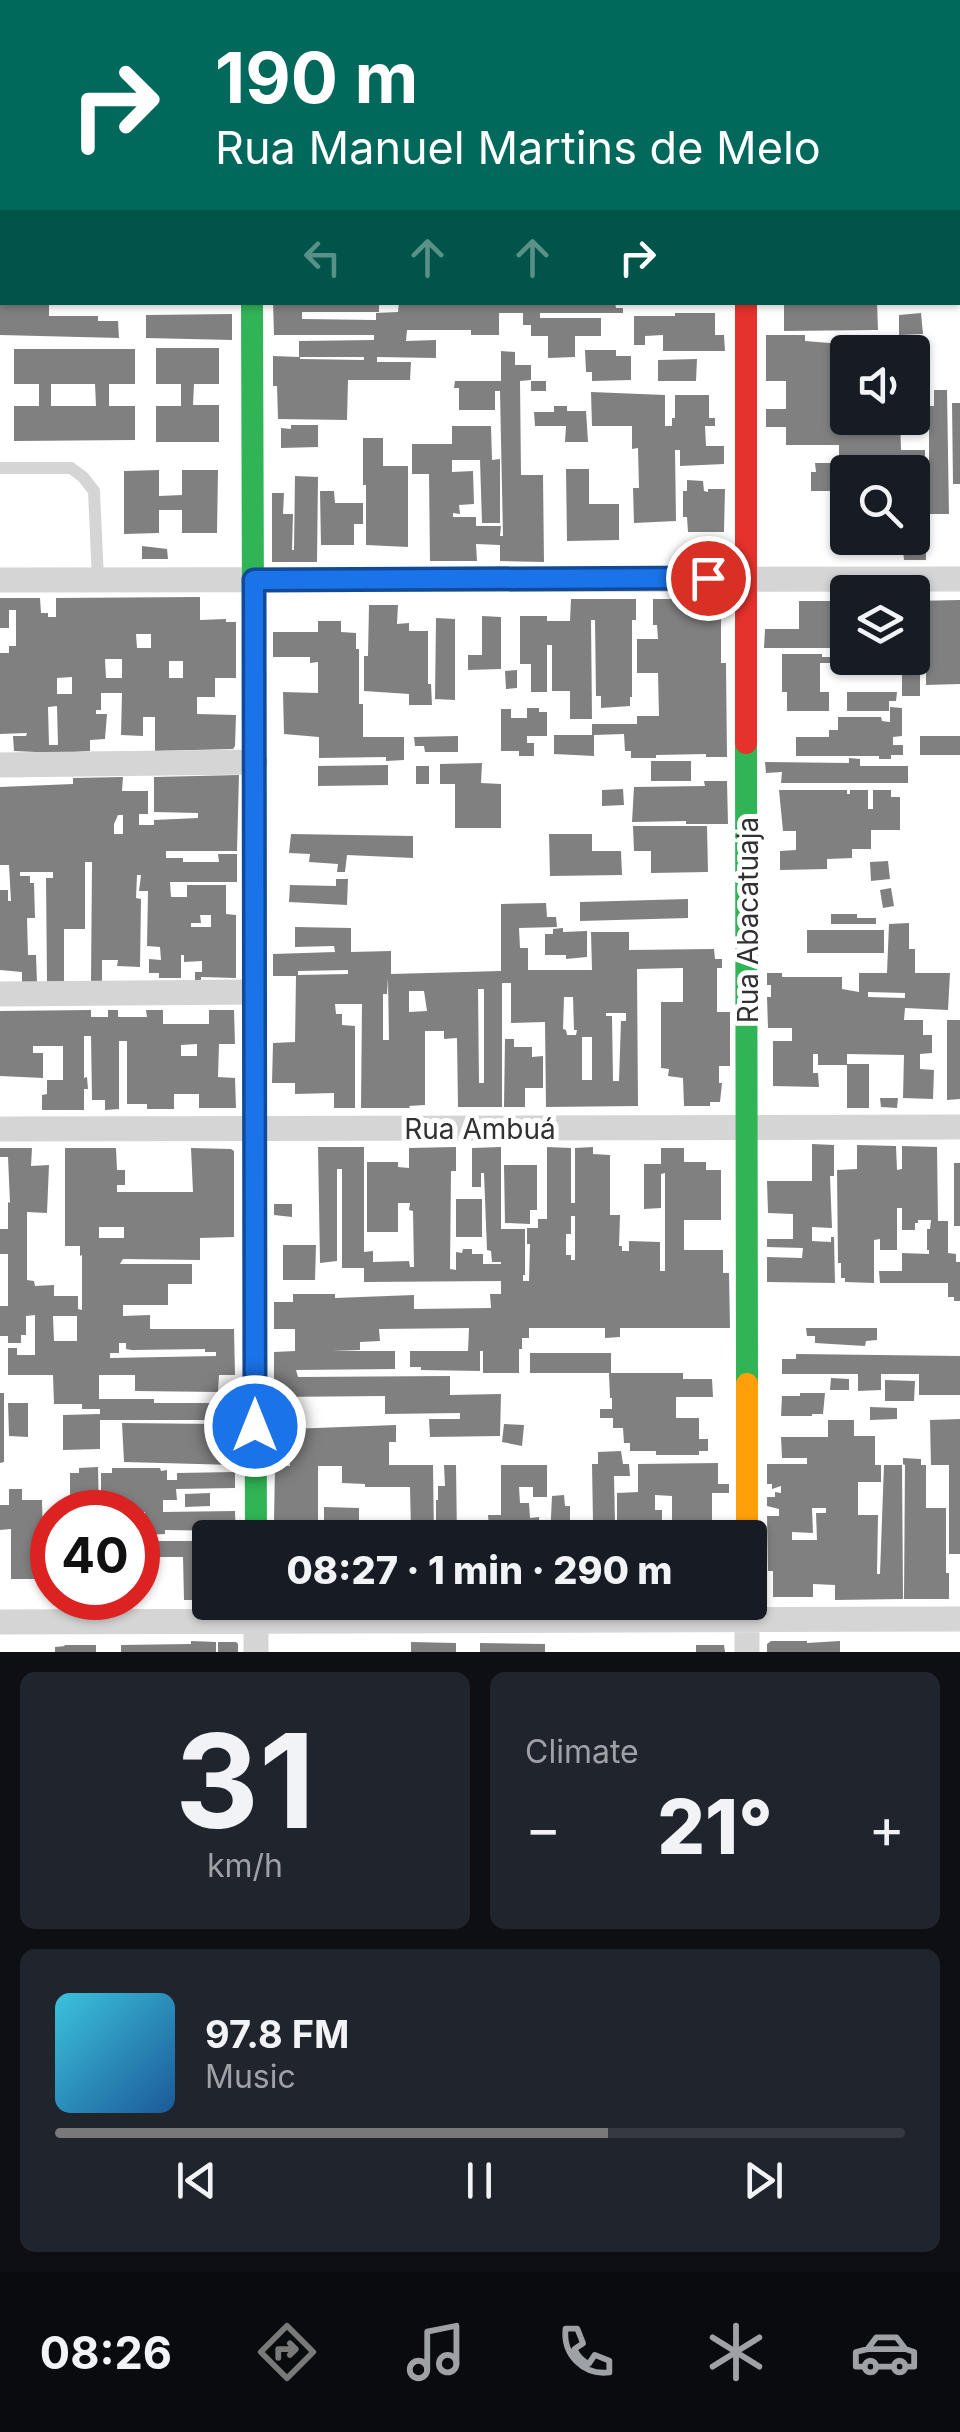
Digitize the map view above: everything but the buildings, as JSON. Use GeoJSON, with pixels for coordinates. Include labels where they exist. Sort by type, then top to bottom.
{"type":"FeatureCollection","features":[{"type":"Feature","properties":{"kind":"street"},"geometry":{"type":"LineString","coordinates":[[252,305],[256,1520]]}},
{"type":"Feature","properties":{"kind":"street","name":"Rua Abacatuaja"},"geometry":{"type":"LineString","coordinates":[[746,305],[748,1520]]}},
{"type":"Feature","properties":{"kind":"street"},"geometry":{"type":"LineString","coordinates":[[0,580],[960,579]]}},
{"type":"Feature","properties":{"kind":"street"},"geometry":{"type":"LineString","coordinates":[[0,764],[254,762]]}},
{"type":"Feature","properties":{"kind":"street"},"geometry":{"type":"LineString","coordinates":[[0,994],[253,992]]}},
{"type":"Feature","properties":{"kind":"street","name":"Rua Ambuá"},"geometry":{"type":"LineString","coordinates":[[0,1129],[960,1127]]}},
{"type":"Feature","properties":{"kind":"street"},"geometry":{"type":"LineString","coordinates":[[767,1613],[960,1619]]}},
{"type":"Feature","properties":{"kind":"street"},"geometry":{"type":"LineString","coordinates":[[0,1622],[192,1614]]}},
{"type":"Feature","properties":{"kind":"street"},"geometry":{"type":"LineString","coordinates":[[256,1620],[256,1652]]}},
{"type":"Feature","properties":{"kind":"street"},"geometry":{"type":"LineString","coordinates":[[747,1620],[748,1652]]}},
{"type":"Feature","properties":{"kind":"lane"},"geometry":{"type":"LineString","coordinates":[[0,468],[71,468],[83,477],[94,491],[98,580]]}},
{"type":"Feature","properties":{"kind":"traffic: fast"},"geometry":{"type":"LineString","coordinates":[[252,305],[256,1520]]}},
{"type":"Feature","properties":{"kind":"traffic: fast"},"geometry":{"type":"LineString","coordinates":[[746,743],[747,1384]]}},
{"type":"Feature","properties":{"kind":"traffic: slow"},"geometry":{"type":"LineString","coordinates":[[747,1384],[747,1520]]}},
{"type":"Feature","properties":{"kind":"traffic: jam"},"geometry":{"type":"LineString","coordinates":[[746,305],[746,743]]}},
{"type":"Feature","properties":{"kind":"route"},"geometry":{"type":"LineString","coordinates":[[255,1426],[254,580],[708,578]]}}]}
